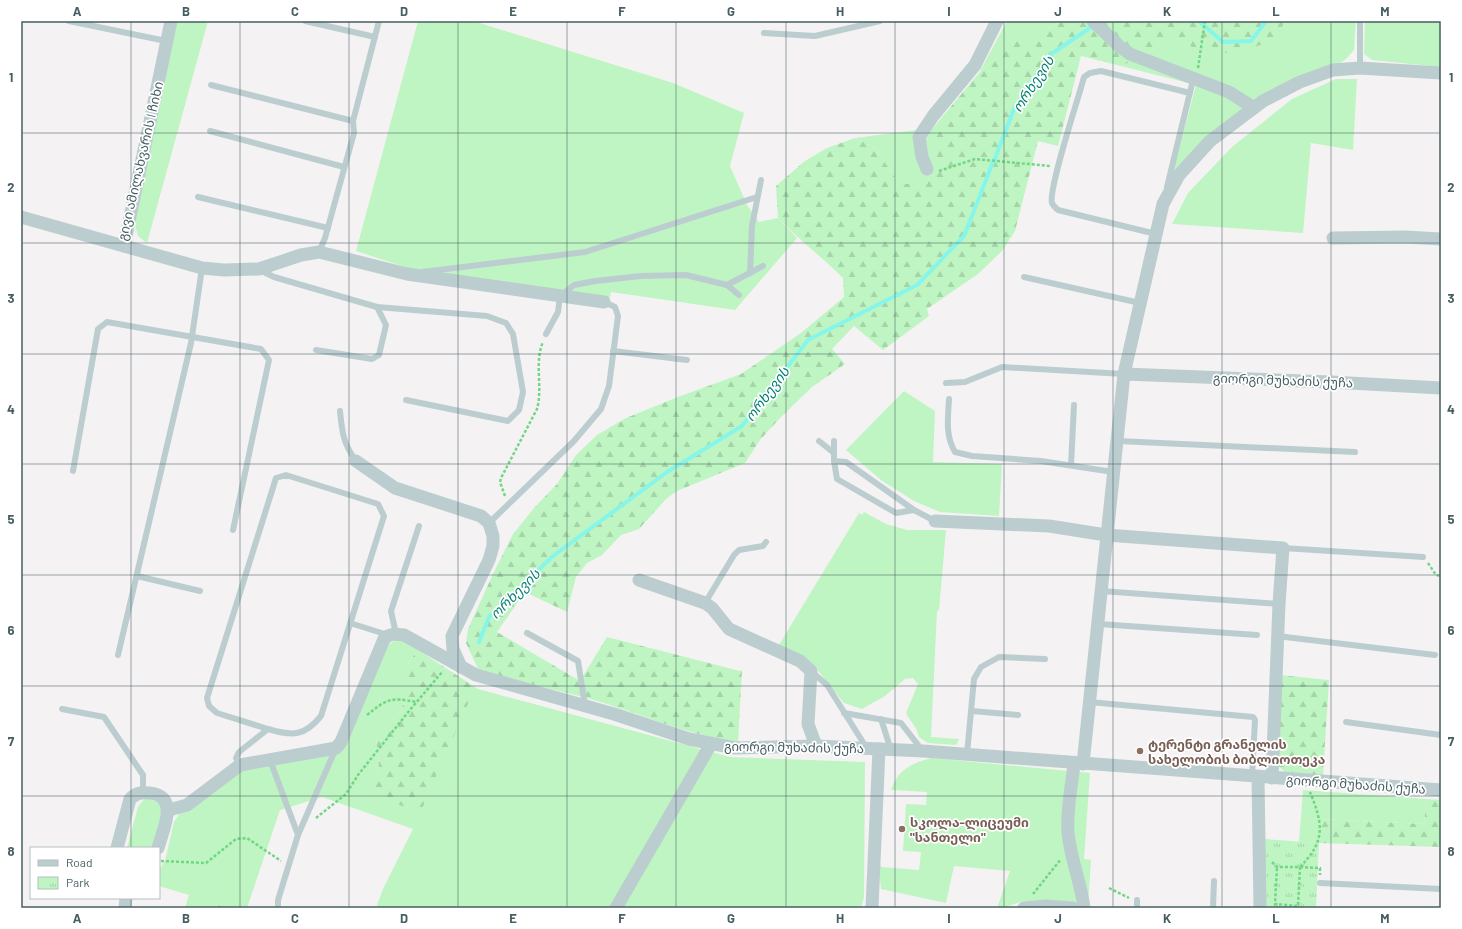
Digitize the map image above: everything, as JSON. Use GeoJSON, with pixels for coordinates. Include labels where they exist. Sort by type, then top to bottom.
{"type":"FeatureCollection","features":[{"type":"Feature","properties":{"kind":"street","name":"გივი ამილახვარის I ჩიხი"},"geometry":{"type":"LineString","coordinates":[[21,217],[124,246],[170,21]]}},
{"type":"Feature","properties":{"kind":"street"},"geometry":{"type":"LineString","coordinates":[[927,169],[922,157],[919,137],[933,116],[975,65],[997,21]]}},
{"type":"Feature","properties":{"kind":"street"},"geometry":{"type":"LineString","coordinates":[[1093,21],[1119,46],[1130,54],[1193,80],[1229,92],[1254,108]]}},
{"type":"Feature","properties":{"kind":"street"},"geometry":{"type":"LineString","coordinates":[[1084,908],[1082,893],[1070,848],[1067,830],[1089,702],[1099,624],[1106,535],[1118,441],[1124,374],[1163,204],[1179,175],[1210,141],[1263,101],[1300,82],[1333,70],[1360,68],[1441,73]]}},
{"type":"Feature","properties":{"kind":"street"},"geometry":{"type":"LineString","coordinates":[[1333,238],[1405,237],[1441,239]]}},
{"type":"Feature","properties":{"kind":"street"},"geometry":{"type":"LineString","coordinates":[[124,246],[202,268],[224,270],[259,269],[301,255],[319,252],[407,274],[604,302]]}},
{"type":"Feature","properties":{"kind":"street","name":"გიორგი მუხაძის ქუჩა"},"geometry":{"type":"LineString","coordinates":[[1124,374],[1441,388]]}},
{"type":"Feature","properties":{"kind":"street"},"geometry":{"type":"LineString","coordinates":[[356,461],[395,488],[482,516],[489,523],[493,536],[493,546],[489,560],[452,636],[456,664]]}},
{"type":"Feature","properties":{"kind":"street"},"geometry":{"type":"LineString","coordinates":[[935,521],[1049,526],[1106,535],[1282,548]]}},
{"type":"Feature","properties":{"kind":"street","name":"გიორგი მუხაძის ქუჩა"},"geometry":{"type":"LineString","coordinates":[[1272,778],[1278,604],[1282,548]]}},
{"type":"Feature","properties":{"kind":"street"},"geometry":{"type":"LineString","coordinates":[[639,580],[705,603],[712,608],[729,629],[800,661],[811,671],[808,724],[816,746]]}},
{"type":"Feature","properties":{"kind":"street"},"geometry":{"type":"LineString","coordinates":[[169,810],[187,805],[240,765],[336,748],[341,742],[350,722],[384,639],[396,635]]}},
{"type":"Feature","properties":{"kind":"street","name":"გიორგი მუხაძის ქუჩა"},"geometry":{"type":"LineString","coordinates":[[396,635],[476,675],[614,714],[689,739],[735,748],[816,746],[967,754],[1079,764],[1441,790]]}},
{"type":"Feature","properties":{"kind":"street"},"geometry":{"type":"LineString","coordinates":[[616,908],[711,744]]}},
{"type":"Feature","properties":{"kind":"street"},"geometry":{"type":"LineString","coordinates":[[872,908],[879,749]]}},
{"type":"Feature","properties":{"kind":"street"},"geometry":{"type":"LineString","coordinates":[[1255,776],[1260,908]]}},
{"type":"Feature","properties":{"kind":"street"},"geometry":{"type":"LineString","coordinates":[[116,847],[130,799],[136,793],[143,792],[161,797],[167,803],[169,810],[158,847]]}},
{"type":"Feature","properties":{"kind":"street"},"geometry":{"type":"LineString","coordinates":[[1024,908],[1046,906],[1073,908]]}},
{"type":"Feature","properties":{"kind":"lane"},"geometry":{"type":"LineString","coordinates":[[69,21],[166,41]]}},
{"type":"Feature","properties":{"kind":"lane"},"geometry":{"type":"LineString","coordinates":[[305,21],[375,37]]}},
{"type":"Feature","properties":{"kind":"lane"},"geometry":{"type":"LineString","coordinates":[[319,252],[328,228],[354,133],[353,121],[379,21]]}},
{"type":"Feature","properties":{"kind":"lane"},"geometry":{"type":"LineString","coordinates":[[764,33],[815,36],[880,21]]}},
{"type":"Feature","properties":{"kind":"lane"},"geometry":{"type":"LineString","coordinates":[[1360,21],[1360,68]]}},
{"type":"Feature","properties":{"kind":"lane"},"geometry":{"type":"LineString","coordinates":[[1156,234],[1058,210],[1052,204],[1052,195],[1058,167],[1084,77],[1090,73],[1101,71],[1190,93]]}},
{"type":"Feature","properties":{"kind":"lane"},"geometry":{"type":"LineString","coordinates":[[1163,204],[1193,80]]}},
{"type":"Feature","properties":{"kind":"lane"},"geometry":{"type":"LineString","coordinates":[[211,85],[353,121]]}},
{"type":"Feature","properties":{"kind":"lane"},"geometry":{"type":"LineString","coordinates":[[210,132],[344,167]]}},
{"type":"Feature","properties":{"kind":"lane"},"geometry":{"type":"LineString","coordinates":[[750,273],[752,226],[761,180]]}},
{"type":"Feature","properties":{"kind":"lane"},"geometry":{"type":"LineString","coordinates":[[198,196],[328,228]]}},
{"type":"Feature","properties":{"kind":"lane"},"geometry":{"type":"LineString","coordinates":[[407,274],[585,252],[758,197]]}},
{"type":"Feature","properties":{"kind":"lane"},"geometry":{"type":"LineString","coordinates":[[727,285],[763,266]]}},
{"type":"Feature","properties":{"kind":"lane"},"geometry":{"type":"LineString","coordinates":[[118,655],[192,337],[202,268]]}},
{"type":"Feature","properties":{"kind":"lane"},"geometry":{"type":"LineString","coordinates":[[259,269],[274,278],[378,307],[487,316],[506,323],[513,334],[523,392],[519,410],[508,421],[406,400]]}},
{"type":"Feature","properties":{"kind":"lane"},"geometry":{"type":"LineString","coordinates":[[546,334],[558,312],[560,296],[574,285],[641,276],[686,275],[727,285],[739,295]]}},
{"type":"Feature","properties":{"kind":"lane"},"geometry":{"type":"LineString","coordinates":[[1024,277],[1140,303]]}},
{"type":"Feature","properties":{"kind":"lane"},"geometry":{"type":"LineString","coordinates":[[489,523],[558,458],[601,409],[608,386],[618,316],[615,307],[604,302]]}},
{"type":"Feature","properties":{"kind":"lane"},"geometry":{"type":"LineString","coordinates":[[316,350],[372,359],[379,355],[386,325],[378,307]]}},
{"type":"Feature","properties":{"kind":"lane"},"geometry":{"type":"LineString","coordinates":[[73,471],[98,329],[108,322],[261,349],[269,360],[233,530]]}},
{"type":"Feature","properties":{"kind":"lane"},"geometry":{"type":"LineString","coordinates":[[613,351],[687,360]]}},
{"type":"Feature","properties":{"kind":"lane"},"geometry":{"type":"LineString","coordinates":[[946,383],[965,382],[1002,367],[1124,374]]}},
{"type":"Feature","properties":{"kind":"lane"},"geometry":{"type":"LineString","coordinates":[[949,399],[949,442],[955,452],[972,456],[1041,461],[1113,472]]}},
{"type":"Feature","properties":{"kind":"lane"},"geometry":{"type":"LineString","coordinates":[[1071,465],[1074,405]]}},
{"type":"Feature","properties":{"kind":"lane"},"geometry":{"type":"LineString","coordinates":[[340,410],[342,432],[346,447],[356,461]]}},
{"type":"Feature","properties":{"kind":"lane"},"geometry":{"type":"LineString","coordinates":[[834,441],[834,461],[837,479],[896,513],[914,510]]}},
{"type":"Feature","properties":{"kind":"lane"},"geometry":{"type":"LineString","coordinates":[[1118,441],[1355,452]]}},
{"type":"Feature","properties":{"kind":"lane"},"geometry":{"type":"LineString","coordinates":[[819,442],[834,453]]}},
{"type":"Feature","properties":{"kind":"lane"},"geometry":{"type":"LineString","coordinates":[[834,461],[846,462],[914,510],[935,521]]}},
{"type":"Feature","properties":{"kind":"lane"},"geometry":{"type":"LineString","coordinates":[[286,475],[378,504],[384,516],[350,624],[321,716],[306,731],[296,734],[285,734],[217,713],[209,706],[207,698],[276,478],[286,475]]}},
{"type":"Feature","properties":{"kind":"lane"},"geometry":{"type":"LineString","coordinates":[[350,624],[396,635],[391,611],[419,526]]}},
{"type":"Feature","properties":{"kind":"lane"},"geometry":{"type":"LineString","coordinates":[[705,603],[734,555],[739,550],[763,546],[766,542]]}},
{"type":"Feature","properties":{"kind":"lane"},"geometry":{"type":"LineString","coordinates":[[1282,548],[1423,557]]}},
{"type":"Feature","properties":{"kind":"lane"},"geometry":{"type":"LineString","coordinates":[[137,576],[200,592]]}},
{"type":"Feature","properties":{"kind":"lane"},"geometry":{"type":"LineString","coordinates":[[1101,591],[1278,604]]}},
{"type":"Feature","properties":{"kind":"lane"},"geometry":{"type":"LineString","coordinates":[[1099,624],[1257,635]]}},
{"type":"Feature","properties":{"kind":"lane"},"geometry":{"type":"LineString","coordinates":[[527,633],[578,661],[584,706]]}},
{"type":"Feature","properties":{"kind":"lane"},"geometry":{"type":"LineString","coordinates":[[1277,636],[1435,655]]}},
{"type":"Feature","properties":{"kind":"lane"},"geometry":{"type":"LineString","coordinates":[[967,754],[974,679],[981,667],[999,656],[1045,659]]}},
{"type":"Feature","properties":{"kind":"lane"},"geometry":{"type":"LineString","coordinates":[[811,671],[827,685],[844,713],[879,749]]}},
{"type":"Feature","properties":{"kind":"lane"},"geometry":{"type":"LineString","coordinates":[[1089,702],[1253,716],[1255,720],[1255,776]]}},
{"type":"Feature","properties":{"kind":"lane"},"geometry":{"type":"LineString","coordinates":[[62,709],[104,717],[143,775],[143,792]]}},
{"type":"Feature","properties":{"kind":"lane"},"geometry":{"type":"LineString","coordinates":[[972,711],[1018,715]]}},
{"type":"Feature","properties":{"kind":"lane"},"geometry":{"type":"LineString","coordinates":[[844,713],[901,723],[923,752]]}},
{"type":"Feature","properties":{"kind":"lane"},"geometry":{"type":"LineString","coordinates":[[879,749],[881,719]]}},
{"type":"Feature","properties":{"kind":"lane"},"geometry":{"type":"LineString","coordinates":[[1346,722],[1441,735]]}},
{"type":"Feature","properties":{"kind":"lane"},"geometry":{"type":"LineString","coordinates":[[240,765],[236,758],[239,752],[268,729]]}},
{"type":"Feature","properties":{"kind":"lane"},"geometry":{"type":"LineString","coordinates":[[278,908],[278,900],[298,835],[336,748]]}},
{"type":"Feature","properties":{"kind":"lane"},"geometry":{"type":"LineString","coordinates":[[270,759],[298,835]]}},
{"type":"Feature","properties":{"kind":"lane"},"geometry":{"type":"LineString","coordinates":[[1212,908],[1214,881]]}},
{"type":"Feature","properties":{"kind":"lane"},"geometry":{"type":"LineString","coordinates":[[1320,883],[1441,889]]}},
{"type":"Feature","properties":{"kind":"path"},"geometry":{"type":"LineString","coordinates":[[1193,80],[1199,66],[1205,21]]}},
{"type":"Feature","properties":{"kind":"path"},"geometry":{"type":"LineString","coordinates":[[927,169],[941,171],[975,159],[1058,167]]}},
{"type":"Feature","properties":{"kind":"path"},"geometry":{"type":"LineString","coordinates":[[1423,557],[1436,575],[1441,576]]}},
{"type":"Feature","properties":{"kind":"path"},"geometry":{"type":"LineString","coordinates":[[306,818],[315,818],[329,809],[346,794],[358,775],[416,702],[456,664]]}},
{"type":"Feature","properties":{"kind":"path"},"geometry":{"type":"LineString","coordinates":[[350,722],[366,715],[384,701],[399,699],[416,702]]}},
{"type":"Feature","properties":{"kind":"path"},"geometry":{"type":"LineString","coordinates":[[1305,781],[1318,811],[1321,829],[1316,848],[1300,867],[1298,906],[1275,904],[1277,866],[1300,867],[1320,868],[1320,883]]}},
{"type":"Feature","properties":{"kind":"path"},"geometry":{"type":"LineString","coordinates":[[160,860],[206,863],[236,838],[247,838],[288,866]]}},
{"type":"Feature","properties":{"kind":"path"},"geometry":{"type":"LineString","coordinates":[[1032,896],[1070,848]]}},
{"type":"Feature","properties":{"kind":"path"},"geometry":{"type":"LineString","coordinates":[[1109,888],[1137,903]]}},
{"type":"Feature","properties":{"kind":"path"},"geometry":{"type":"LineString","coordinates":[[1288,908],[1291,905]]}},
{"type":"Feature","properties":{"kind":"path"},"geometry":{"type":"LineString","coordinates":[[218,907],[227,908]]}},
{"type":"Feature","properties":{"kind":"green space"},"geometry":{"type":"Polygon","coordinates":[[[175,21],[208,21],[147,243],[138,236],[135,225],[175,21]]]}},
{"type":"Feature","properties":{"kind":"green space"},"geometry":{"type":"Polygon","coordinates":[[[418,21],[473,21],[673,83],[744,113],[730,166],[747,205],[759,222],[778,218],[797,238],[735,310],[611,292],[610,298],[408,268],[356,251],[418,21]]]}},
{"type":"Feature","properties":{"kind":"green space"},"geometry":{"type":"Polygon","coordinates":[[[1007,21],[1061,21],[1031,40],[1009,40],[995,59],[979,73],[1007,21]]]}},
{"type":"Feature","properties":{"kind":"green space"},"geometry":{"type":"Polygon","coordinates":[[[1061,21],[1285,21],[1276,38],[1253,48],[1233,54],[1194,48],[1179,40],[1164,40],[1147,54],[1121,66],[1081,56],[1058,146],[1038,141],[1015,231],[1002,251],[978,274],[927,309],[929,316],[883,350],[854,326],[832,349],[845,364],[812,387],[780,418],[760,440],[745,463],[677,491],[666,499],[639,529],[621,535],[602,555],[587,563],[576,577],[567,612],[525,592],[497,632],[580,681],[607,637],[740,671],[742,670],[738,742],[719,739],[681,729],[587,698],[491,674],[478,669],[466,643],[468,629],[493,574],[513,534],[535,507],[557,484],[576,455],[597,435],[626,418],[741,374],[801,333],[844,297],[843,278],[778,218],[776,186],[805,161],[827,148],[855,138],[874,147],[900,184],[927,184],[933,164],[933,128],[979,73],[995,59],[1009,40],[1031,40],[1061,21]]]}},
{"type":"Feature","properties":{"kind":"green space"},"geometry":{"type":"Polygon","coordinates":[[[1285,21],[1356,21],[1354,50],[1347,58],[1336,66],[1272,89],[1207,135],[1172,177],[1196,85],[1121,66],[1147,54],[1164,40],[1179,40],[1194,48],[1275,38],[1285,21]]]}},
{"type":"Feature","properties":{"kind":"green space"},"geometry":{"type":"Polygon","coordinates":[[[1365,21],[1441,21],[1441,67],[1372,60],[1364,54],[1365,21]]]}},
{"type":"Feature","properties":{"kind":"green space"},"geometry":{"type":"Polygon","coordinates":[[[1336,79],[1357,79],[1353,150],[1311,143],[1303,233],[1172,224],[1188,193],[1232,147],[1292,99],[1336,79]]]}},
{"type":"Feature","properties":{"kind":"green space"},"geometry":{"type":"Polygon","coordinates":[[[933,128],[933,164],[927,184],[900,184],[874,147],[855,138],[933,128]]]}},
{"type":"Feature","properties":{"kind":"green space"},"geometry":{"type":"Polygon","coordinates":[[[904,391],[935,411],[933,462],[1002,464],[999,516],[940,512],[914,501],[881,480],[846,450],[904,391]]]}},
{"type":"Feature","properties":{"kind":"green space"},"geometry":{"type":"Polygon","coordinates":[[[864,512],[886,524],[907,530],[946,530],[939,610],[937,611],[931,737],[959,739],[956,745],[928,743],[919,737],[915,727],[906,713],[918,684],[913,678],[905,679],[885,696],[862,709],[844,703],[816,668],[779,645],[859,513],[862,515],[864,512]]]}},
{"type":"Feature","properties":{"kind":"green space"},"geometry":{"type":"Polygon","coordinates":[[[396,640],[404,641],[418,650],[406,666],[406,699],[397,717],[384,726],[376,738],[379,767],[373,782],[478,689],[730,757],[865,762],[864,897],[861,908],[376,908],[383,889],[413,829],[322,797],[280,810],[247,908],[185,908],[189,895],[160,886],[160,868],[165,861],[174,822],[180,813],[243,768],[341,750],[388,645],[396,640]]]}},
{"type":"Feature","properties":{"kind":"green space"},"geometry":{"type":"Polygon","coordinates":[[[418,650],[478,689],[470,699],[421,811],[377,799],[373,782],[379,767],[376,738],[384,726],[397,717],[406,699],[406,666],[418,650]]]}},
{"type":"Feature","properties":{"kind":"green space"},"geometry":{"type":"Polygon","coordinates":[[[1280,675],[1329,680],[1323,775],[1285,772],[1277,765],[1280,675]]]}},
{"type":"Feature","properties":{"kind":"green space"},"geometry":{"type":"Polygon","coordinates":[[[931,758],[1090,773],[1084,859],[1091,860],[1088,905],[1036,901],[1021,902],[1007,907],[997,908],[1010,871],[954,866],[946,903],[881,889],[878,861],[881,867],[919,870],[921,852],[903,851],[906,804],[926,805],[927,792],[891,790],[897,777],[906,768],[931,758]]]}},
{"type":"Feature","properties":{"kind":"green space"},"geometry":{"type":"Polygon","coordinates":[[[1303,790],[1426,799],[1424,824],[1321,819],[1319,843],[1299,842],[1303,790]]]}},
{"type":"Feature","properties":{"kind":"green space"},"geometry":{"type":"Polygon","coordinates":[[[145,798],[160,803],[162,815],[152,847],[127,847],[138,807],[145,798]]]}},
{"type":"Feature","properties":{"kind":"green space"},"geometry":{"type":"Polygon","coordinates":[[[1426,799],[1441,800],[1441,847],[1319,843],[1320,819],[1424,824],[1426,799]]]}},
{"type":"Feature","properties":{"kind":"green space"},"geometry":{"type":"Polygon","coordinates":[[[1264,839],[1319,843],[1316,908],[1266,908],[1264,839]]]}},
{"type":"Feature","properties":{"kind":"waterway","name":"ორხევის"},"geometry":{"type":"LineString","coordinates":[[1199,21],[1223,42],[1251,41],[1266,21]]}},
{"type":"Feature","properties":{"kind":"waterway","name":"ორხევის"},"geometry":{"type":"LineString","coordinates":[[994,161],[1014,109],[1051,54],[1093,26]]}},
{"type":"Feature","properties":{"kind":"waterway","name":"ორხევის"},"geometry":{"type":"LineString","coordinates":[[479,642],[489,617],[553,556],[667,472],[742,426],[808,340],[917,285],[964,236],[993,162]]}},
{"type":"Feature","properties":{"kind":"place","name":"ტერენტი გრანელის სახელობის ბიბლიოთეკა"},"geometry":{"type":"Point","coordinates":[1140,751]}},
{"type":"Feature","properties":{"kind":"place","name":"სკოლა-ლიცეუმი \"სანთელი\""},"geometry":{"type":"Point","coordinates":[902,829]}}]}
